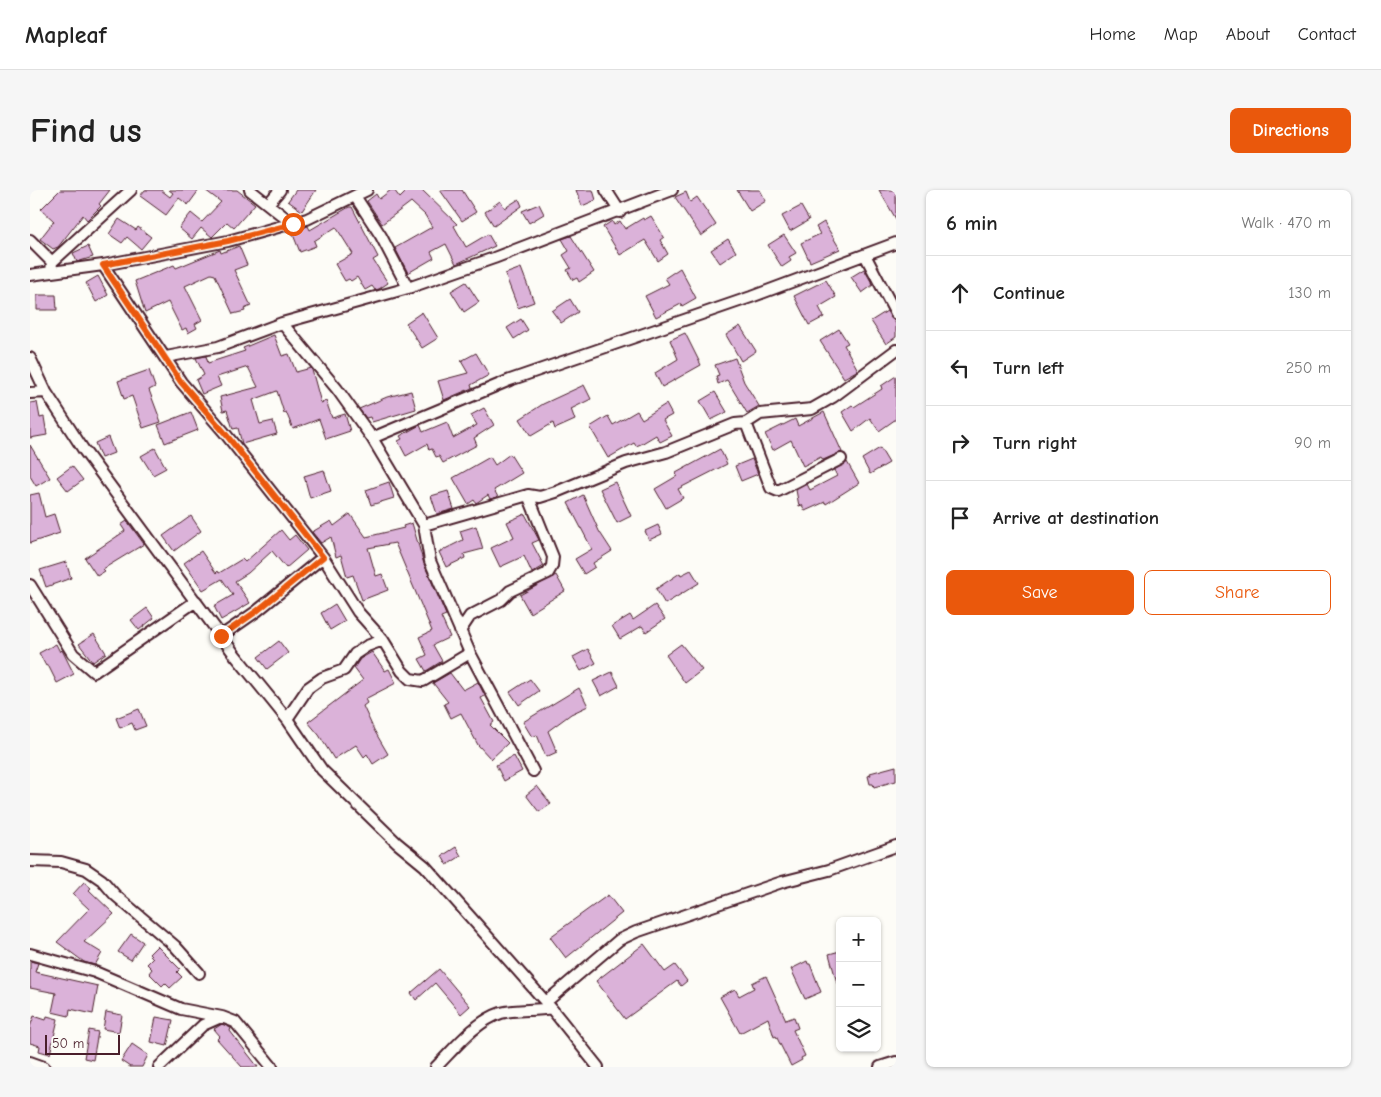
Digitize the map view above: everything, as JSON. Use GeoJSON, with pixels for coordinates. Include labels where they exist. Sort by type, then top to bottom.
{"type":"FeatureCollection","features":[{"type":"Feature","properties":{"kind":"street"},"geometry":{"type":"LineString","coordinates":[[52,267],[131,190]]}},
{"type":"Feature","properties":{"kind":"street"},"geometry":{"type":"LineString","coordinates":[[250,190],[293,224]]}},
{"type":"Feature","properties":{"kind":"street"},"geometry":{"type":"LineString","coordinates":[[268,204],[280,190]]}},
{"type":"Feature","properties":{"kind":"street"},"geometry":{"type":"LineString","coordinates":[[30,275],[52,267],[103,265],[228,241],[293,224],[367,190]]}},
{"type":"Feature","properties":{"kind":"street"},"geometry":{"type":"LineString","coordinates":[[606,190],[620,212]]}},
{"type":"Feature","properties":{"kind":"street"},"geometry":{"type":"LineString","coordinates":[[166,357],[218,347],[282,323],[408,288],[620,212],[672,190]]}},
{"type":"Feature","properties":{"kind":"street"},"geometry":{"type":"LineString","coordinates":[[355,196],[381,236],[408,288]]}},
{"type":"Feature","properties":{"kind":"street"},"geometry":{"type":"LineString","coordinates":[[30,240],[52,267]]}},
{"type":"Feature","properties":{"kind":"street"},"geometry":{"type":"LineString","coordinates":[[372,438],[510,380],[751,297],[896,243]]}},
{"type":"Feature","properties":{"kind":"street"},"geometry":{"type":"LineString","coordinates":[[865,255],[896,314]]}},
{"type":"Feature","properties":{"kind":"street"},"geometry":{"type":"LineString","coordinates":[[103,265],[181,382],[224,432],[323,557],[358,612],[384,640],[402,671],[410,679],[423,681],[470,652]]}},
{"type":"Feature","properties":{"kind":"street"},"geometry":{"type":"LineString","coordinates":[[282,323],[337,389],[372,438],[424,525],[430,561],[460,631],[533,770]]}},
{"type":"Feature","properties":{"kind":"street"},"geometry":{"type":"LineString","coordinates":[[424,525],[528,495],[540,497],[556,492],[626,463],[666,452],[735,424],[746,423],[760,414],[812,409],[833,397],[896,350]]}},
{"type":"Feature","properties":{"kind":"street"},"geometry":{"type":"LineString","coordinates":[[30,358],[46,392],[83,449],[221,636],[287,720],[322,770],[397,843],[425,866],[548,1005],[598,1067]]}},
{"type":"Feature","properties":{"kind":"street"},"geometry":{"type":"LineString","coordinates":[[30,393],[46,392]]}},
{"type":"Feature","properties":{"kind":"street"},"geometry":{"type":"LineString","coordinates":[[746,423],[772,488],[778,491],[841,459]]}},
{"type":"Feature","properties":{"kind":"street"},"geometry":{"type":"LineString","coordinates":[[460,631],[470,616],[501,600],[510,591],[548,573],[552,566],[553,557],[528,495]]}},
{"type":"Feature","properties":{"kind":"street"},"geometry":{"type":"LineString","coordinates":[[221,636],[257,611],[323,557]]}},
{"type":"Feature","properties":{"kind":"street"},"geometry":{"type":"LineString","coordinates":[[32,592],[73,654],[94,672],[196,601]]}},
{"type":"Feature","properties":{"kind":"street"},"geometry":{"type":"LineString","coordinates":[[287,720],[308,688],[322,678],[344,670],[356,654],[366,646],[384,640]]}},
{"type":"Feature","properties":{"kind":"street"},"geometry":{"type":"LineString","coordinates":[[436,1067],[471,1033],[492,1017],[502,1013],[531,1012],[548,1005],[619,940],[636,932],[782,882],[829,870],[896,846]]}},
{"type":"Feature","properties":{"kind":"street"},"geometry":{"type":"LineString","coordinates":[[30,861],[61,862],[86,868],[102,880],[115,895],[175,946],[198,973]]}},
{"type":"Feature","properties":{"kind":"street"},"geometry":{"type":"LineString","coordinates":[[30,954],[95,972],[181,1009],[222,1017],[235,1022],[272,1067]]}},
{"type":"Feature","properties":{"kind":"street"},"geometry":{"type":"LineString","coordinates":[[159,1067],[198,1029],[222,1017]]}},
{"type":"Feature","properties":{"kind":"street"},"geometry":{"type":"LineString","coordinates":[[30,1062],[44,1067]]}},
{"type":"Feature","properties":{"kind":"street"},"geometry":{"type":"LineString","coordinates":[[880,1067],[896,1062]]}},
{"type":"Feature","properties":{"kind":"building"},"geometry":{"type":"Polygon","coordinates":[[[60,190],[110,190],[99,204],[101,206],[87,220],[83,215],[58,247],[53,249],[40,239],[54,221],[41,209],[60,190]]]}},
{"type":"Feature","properties":{"kind":"building"},"geometry":{"type":"Polygon","coordinates":[[[145,190],[161,190],[170,197],[173,193],[169,190],[199,190],[188,205],[179,198],[166,215],[140,196],[145,190]]]}},
{"type":"Feature","properties":{"kind":"building"},"geometry":{"type":"Polygon","coordinates":[[[205,190],[237,190],[255,204],[234,228],[227,222],[212,237],[201,228],[192,239],[179,228],[191,213],[202,222],[221,202],[205,190]]]}},
{"type":"Feature","properties":{"kind":"building"},"geometry":{"type":"Polygon","coordinates":[[[296,190],[316,190],[302,211],[288,201],[296,190]]]}},
{"type":"Feature","properties":{"kind":"building"},"geometry":{"type":"Polygon","coordinates":[[[391,190],[394,190],[400,198],[408,190],[422,190],[457,224],[454,226],[466,247],[488,234],[495,246],[456,264],[446,244],[431,252],[434,258],[408,273],[395,248],[432,227],[425,215],[411,202],[382,224],[367,201],[376,194],[379,199],[391,190]]]}},
{"type":"Feature","properties":{"kind":"building"},"geometry":{"type":"Polygon","coordinates":[[[440,190],[462,190],[476,212],[462,221],[440,190]]]}},
{"type":"Feature","properties":{"kind":"building"},"geometry":{"type":"Polygon","coordinates":[[[576,190],[593,190],[596,200],[582,206],[576,190]]]}},
{"type":"Feature","properties":{"kind":"building"},"geometry":{"type":"Polygon","coordinates":[[[737,190],[760,190],[766,201],[750,211],[737,190]]]}},
{"type":"Feature","properties":{"kind":"building"},"geometry":{"type":"Polygon","coordinates":[[[879,190],[896,190],[896,219],[879,190]]]}},
{"type":"Feature","properties":{"kind":"building"},"geometry":{"type":"Polygon","coordinates":[[[686,192],[690,202],[697,197],[716,225],[701,236],[675,197],[686,192]]]}},
{"type":"Feature","properties":{"kind":"building"},"geometry":{"type":"Polygon","coordinates":[[[519,199],[522,206],[494,226],[485,212],[500,201],[505,208],[519,199]]]}},
{"type":"Feature","properties":{"kind":"building"},"geometry":{"type":"Polygon","coordinates":[[[539,204],[544,214],[529,223],[522,211],[539,204]]]}},
{"type":"Feature","properties":{"kind":"building"},"geometry":{"type":"Polygon","coordinates":[[[801,206],[809,220],[790,231],[782,216],[801,206]]]}},
{"type":"Feature","properties":{"kind":"building"},"geometry":{"type":"Polygon","coordinates":[[[352,207],[378,257],[373,260],[388,283],[379,289],[375,290],[372,286],[365,290],[357,277],[351,281],[349,279],[345,281],[335,264],[353,254],[336,227],[314,241],[316,246],[300,252],[292,232],[308,226],[310,230],[352,207]]]}},
{"type":"Feature","properties":{"kind":"building"},"geometry":{"type":"Polygon","coordinates":[[[651,216],[664,237],[660,240],[668,254],[658,261],[645,240],[620,255],[603,227],[612,221],[614,225],[620,221],[625,229],[643,218],[644,220],[651,216]]]}},
{"type":"Feature","properties":{"kind":"building"},"geometry":{"type":"Polygon","coordinates":[[[119,219],[136,230],[138,227],[151,237],[141,249],[127,237],[122,243],[109,234],[119,219]]]}},
{"type":"Feature","properties":{"kind":"building"},"geometry":{"type":"Polygon","coordinates":[[[824,222],[840,249],[810,262],[801,243],[820,234],[816,227],[824,222]]]}},
{"type":"Feature","properties":{"kind":"building"},"geometry":{"type":"Polygon","coordinates":[[[784,235],[796,253],[789,257],[791,261],[782,267],[768,245],[784,235]]]}},
{"type":"Feature","properties":{"kind":"building"},"geometry":{"type":"Polygon","coordinates":[[[571,236],[594,272],[579,282],[577,278],[573,280],[567,270],[571,268],[563,255],[569,251],[562,239],[571,236]]]}},
{"type":"Feature","properties":{"kind":"building"},"geometry":{"type":"Polygon","coordinates":[[[728,239],[736,252],[720,263],[711,250],[728,239]]]}},
{"type":"Feature","properties":{"kind":"building"},"geometry":{"type":"Polygon","coordinates":[[[88,246],[93,257],[77,262],[73,253],[88,246]]]}},
{"type":"Feature","properties":{"kind":"building"},"geometry":{"type":"Polygon","coordinates":[[[239,246],[247,265],[234,270],[251,306],[244,309],[245,311],[233,314],[215,275],[211,274],[185,286],[202,320],[195,324],[197,328],[188,333],[186,328],[182,330],[168,302],[145,313],[135,281],[174,265],[176,268],[220,250],[221,253],[239,246]]]}},
{"type":"Feature","properties":{"kind":"building"},"geometry":{"type":"Polygon","coordinates":[[[521,268],[534,302],[518,308],[505,274],[521,268]]]}},
{"type":"Feature","properties":{"kind":"building"},"geometry":{"type":"Polygon","coordinates":[[[680,268],[696,298],[656,317],[645,296],[669,284],[665,278],[680,268]]]}},
{"type":"Feature","properties":{"kind":"building"},"geometry":{"type":"Polygon","coordinates":[[[864,269],[873,285],[862,293],[851,277],[864,269]]]}},
{"type":"Feature","properties":{"kind":"building"},"geometry":{"type":"Polygon","coordinates":[[[98,276],[108,295],[96,302],[86,283],[98,276]]]}},
{"type":"Feature","properties":{"kind":"building"},"geometry":{"type":"Polygon","coordinates":[[[826,280],[836,297],[819,307],[824,317],[809,325],[794,296],[826,280]]]}},
{"type":"Feature","properties":{"kind":"building"},"geometry":{"type":"Polygon","coordinates":[[[466,282],[479,302],[464,312],[451,291],[466,282]]]}},
{"type":"Feature","properties":{"kind":"building"},"geometry":{"type":"Polygon","coordinates":[[[37,295],[56,295],[57,310],[37,310],[37,295]]]}},
{"type":"Feature","properties":{"kind":"building"},"geometry":{"type":"Polygon","coordinates":[[[570,299],[578,312],[561,323],[552,311],[570,299]]]}},
{"type":"Feature","properties":{"kind":"building"},"geometry":{"type":"Polygon","coordinates":[[[887,311],[896,324],[896,337],[886,344],[871,321],[887,311]]]}},
{"type":"Feature","properties":{"kind":"building"},"geometry":{"type":"Polygon","coordinates":[[[422,312],[438,338],[422,348],[406,323],[422,312]]]}},
{"type":"Feature","properties":{"kind":"building"},"geometry":{"type":"Polygon","coordinates":[[[521,319],[528,330],[514,339],[507,328],[521,319]]]}},
{"type":"Feature","properties":{"kind":"building"},"geometry":{"type":"Polygon","coordinates":[[[740,326],[756,351],[741,361],[726,335],[740,326]]]}},
{"type":"Feature","properties":{"kind":"building"},"geometry":{"type":"Polygon","coordinates":[[[839,329],[848,343],[844,345],[858,370],[844,378],[820,341],[839,329]]]}},
{"type":"Feature","properties":{"kind":"building"},"geometry":{"type":"Polygon","coordinates":[[[685,333],[701,365],[662,387],[655,373],[678,359],[670,340],[685,333]]]}},
{"type":"Feature","properties":{"kind":"building"},"geometry":{"type":"Polygon","coordinates":[[[274,335],[282,356],[289,354],[296,372],[311,368],[321,403],[326,401],[332,418],[345,414],[350,431],[326,439],[319,419],[293,429],[286,412],[284,413],[277,391],[253,400],[260,424],[273,421],[277,434],[242,444],[238,428],[233,429],[227,410],[223,411],[220,397],[258,387],[248,367],[217,377],[221,386],[202,394],[196,380],[204,375],[196,358],[206,356],[208,363],[245,351],[243,348],[274,335]]]}},
{"type":"Feature","properties":{"kind":"building"},"geometry":{"type":"Polygon","coordinates":[[[476,353],[489,375],[471,385],[472,388],[444,400],[438,381],[468,373],[461,361],[476,353]]]}},
{"type":"Feature","properties":{"kind":"building"},"geometry":{"type":"Polygon","coordinates":[[[735,358],[744,382],[759,406],[747,413],[727,380],[718,384],[716,376],[719,375],[715,365],[735,358]]]}},
{"type":"Feature","properties":{"kind":"building"},"geometry":{"type":"Polygon","coordinates":[[[149,370],[155,387],[149,390],[161,422],[143,428],[132,396],[124,399],[118,381],[149,370]]]}},
{"type":"Feature","properties":{"kind":"building"},"geometry":{"type":"Polygon","coordinates":[[[896,376],[896,419],[879,431],[870,418],[853,431],[842,412],[852,405],[854,407],[882,389],[881,386],[896,376]]]}},
{"type":"Feature","properties":{"kind":"building"},"geometry":{"type":"Polygon","coordinates":[[[584,385],[591,399],[571,409],[575,420],[555,429],[553,423],[531,436],[520,419],[543,404],[584,385]]]}},
{"type":"Feature","properties":{"kind":"building"},"geometry":{"type":"Polygon","coordinates":[[[411,391],[416,409],[372,422],[370,417],[366,418],[359,409],[387,397],[411,391]]]}},
{"type":"Feature","properties":{"kind":"building"},"geometry":{"type":"Polygon","coordinates":[[[715,392],[727,412],[711,420],[700,401],[715,392]]]}},
{"type":"Feature","properties":{"kind":"building"},"geometry":{"type":"Polygon","coordinates":[[[37,402],[40,418],[44,417],[47,435],[30,438],[30,403],[37,402]]]}},
{"type":"Feature","properties":{"kind":"building"},"geometry":{"type":"Polygon","coordinates":[[[666,404],[672,415],[663,420],[672,436],[660,442],[656,435],[636,446],[634,443],[608,458],[590,427],[608,416],[613,425],[637,411],[642,419],[666,404]]]}},
{"type":"Feature","properties":{"kind":"building"},"geometry":{"type":"Polygon","coordinates":[[[484,408],[494,425],[474,438],[477,445],[443,463],[439,456],[436,457],[432,449],[429,450],[427,444],[406,456],[398,441],[402,439],[400,436],[420,425],[423,432],[447,422],[453,438],[477,425],[471,415],[484,408]]]}},
{"type":"Feature","properties":{"kind":"building"},"geometry":{"type":"Polygon","coordinates":[[[191,412],[198,430],[165,443],[158,425],[191,412]]]}},
{"type":"Feature","properties":{"kind":"building"},"geometry":{"type":"Polygon","coordinates":[[[824,412],[842,452],[823,460],[821,457],[803,466],[791,440],[773,450],[765,434],[795,419],[798,426],[824,412]]]}},
{"type":"Feature","properties":{"kind":"building"},"geometry":{"type":"Polygon","coordinates":[[[108,437],[114,453],[101,458],[95,443],[108,437]]]}},
{"type":"Feature","properties":{"kind":"building"},"geometry":{"type":"Polygon","coordinates":[[[30,445],[50,478],[36,486],[30,476],[30,445]]]}},
{"type":"Feature","properties":{"kind":"building"},"geometry":{"type":"Polygon","coordinates":[[[155,448],[166,468],[153,475],[141,456],[155,448]]]}},
{"type":"Feature","properties":{"kind":"building"},"geometry":{"type":"Polygon","coordinates":[[[880,448],[889,463],[870,474],[862,459],[880,448]]]}},
{"type":"Feature","properties":{"kind":"building"},"geometry":{"type":"Polygon","coordinates":[[[720,449],[727,464],[678,489],[683,498],[666,508],[655,489],[677,476],[676,473],[720,449]]]}},
{"type":"Feature","properties":{"kind":"building"},"geometry":{"type":"Polygon","coordinates":[[[510,454],[522,473],[494,490],[498,497],[490,499],[488,495],[476,503],[474,500],[468,504],[453,478],[490,457],[495,465],[510,454]]]}},
{"type":"Feature","properties":{"kind":"building"},"geometry":{"type":"Polygon","coordinates":[[[752,459],[758,474],[741,481],[735,466],[752,459]]]}},
{"type":"Feature","properties":{"kind":"building"},"geometry":{"type":"Polygon","coordinates":[[[847,462],[859,483],[826,504],[825,502],[805,511],[802,505],[799,506],[796,490],[807,484],[810,490],[837,476],[834,470],[847,462]]]}},
{"type":"Feature","properties":{"kind":"building"},"geometry":{"type":"Polygon","coordinates":[[[72,466],[83,480],[68,491],[57,477],[72,466]]]}},
{"type":"Feature","properties":{"kind":"building"},"geometry":{"type":"Polygon","coordinates":[[[324,470],[331,491],[310,498],[304,476],[324,470]]]}},
{"type":"Feature","properties":{"kind":"building"},"geometry":{"type":"Polygon","coordinates":[[[389,482],[394,498],[371,505],[366,490],[389,482]]]}},
{"type":"Feature","properties":{"kind":"building"},"geometry":{"type":"Polygon","coordinates":[[[615,482],[631,516],[617,523],[600,489],[615,482]]]}},
{"type":"Feature","properties":{"kind":"building"},"geometry":{"type":"Polygon","coordinates":[[[448,491],[454,509],[437,514],[431,496],[448,491]]]}},
{"type":"Feature","properties":{"kind":"building"},"geometry":{"type":"Polygon","coordinates":[[[39,493],[45,517],[54,514],[60,533],[30,543],[30,495],[39,493]]]}},
{"type":"Feature","properties":{"kind":"building"},"geometry":{"type":"Polygon","coordinates":[[[583,495],[599,531],[612,551],[593,563],[595,567],[584,574],[575,559],[592,549],[568,503],[583,495]]]}},
{"type":"Feature","properties":{"kind":"building"},"geometry":{"type":"Polygon","coordinates":[[[350,514],[366,537],[404,528],[403,526],[412,523],[424,564],[446,615],[441,617],[450,637],[433,645],[442,661],[426,671],[419,659],[427,655],[419,637],[432,631],[395,543],[368,548],[376,576],[382,574],[388,590],[362,600],[353,575],[347,577],[341,555],[336,557],[331,537],[321,543],[312,532],[331,521],[334,526],[350,514]]]}},
{"type":"Feature","properties":{"kind":"building"},"geometry":{"type":"Polygon","coordinates":[[[525,514],[539,540],[532,543],[544,566],[532,573],[524,556],[500,567],[491,548],[514,537],[507,522],[525,514]]]}},
{"type":"Feature","properties":{"kind":"building"},"geometry":{"type":"Polygon","coordinates":[[[191,516],[201,531],[174,551],[163,536],[191,516]]]}},
{"type":"Feature","properties":{"kind":"building"},"geometry":{"type":"Polygon","coordinates":[[[127,521],[144,544],[103,569],[105,571],[97,576],[85,558],[125,531],[121,525],[127,521]]]}},
{"type":"Feature","properties":{"kind":"building"},"geometry":{"type":"Polygon","coordinates":[[[658,525],[662,534],[649,540],[645,531],[658,525]]]}},
{"type":"Feature","properties":{"kind":"building"},"geometry":{"type":"Polygon","coordinates":[[[476,526],[483,549],[464,554],[465,558],[446,567],[439,552],[463,540],[460,531],[476,526]]]}},
{"type":"Feature","properties":{"kind":"building"},"geometry":{"type":"Polygon","coordinates":[[[281,530],[289,540],[295,535],[307,550],[286,568],[272,551],[248,573],[235,581],[250,603],[221,620],[214,606],[233,595],[222,579],[203,590],[184,563],[201,551],[216,573],[218,571],[219,573],[242,559],[245,562],[281,530]]]}},
{"type":"Feature","properties":{"kind":"building"},"geometry":{"type":"Polygon","coordinates":[[[66,562],[71,578],[46,587],[40,570],[66,562]]]}},
{"type":"Feature","properties":{"kind":"building"},"geometry":{"type":"Polygon","coordinates":[[[691,570],[699,583],[665,604],[656,589],[680,573],[681,575],[691,570]]]}},
{"type":"Feature","properties":{"kind":"building"},"geometry":{"type":"Polygon","coordinates":[[[556,575],[565,591],[530,613],[520,595],[556,575]]]}},
{"type":"Feature","properties":{"kind":"building"},"geometry":{"type":"Polygon","coordinates":[[[335,604],[345,621],[330,630],[321,613],[335,604]]]}},
{"type":"Feature","properties":{"kind":"building"},"geometry":{"type":"Polygon","coordinates":[[[655,605],[665,619],[646,632],[642,626],[620,639],[612,626],[630,615],[633,620],[655,605]]]}},
{"type":"Feature","properties":{"kind":"building"},"geometry":{"type":"Polygon","coordinates":[[[147,608],[154,618],[139,630],[131,620],[147,608]]]}},
{"type":"Feature","properties":{"kind":"building"},"geometry":{"type":"Polygon","coordinates":[[[94,634],[106,653],[93,662],[79,644],[94,634]]]}},
{"type":"Feature","properties":{"kind":"building"},"geometry":{"type":"Polygon","coordinates":[[[279,641],[288,653],[267,669],[258,657],[279,641]]]}},
{"type":"Feature","properties":{"kind":"building"},"geometry":{"type":"Polygon","coordinates":[[[56,644],[60,652],[62,650],[74,674],[57,683],[48,665],[46,666],[39,653],[56,644]]]}},
{"type":"Feature","properties":{"kind":"building"},"geometry":{"type":"Polygon","coordinates":[[[681,644],[702,670],[685,683],[666,655],[681,644]]]}},
{"type":"Feature","properties":{"kind":"building"},"geometry":{"type":"Polygon","coordinates":[[[588,649],[596,663],[581,671],[573,657],[588,649]]]}},
{"type":"Feature","properties":{"kind":"building"},"geometry":{"type":"Polygon","coordinates":[[[372,652],[385,671],[389,669],[396,683],[365,699],[367,703],[363,706],[388,754],[373,764],[367,754],[364,757],[356,745],[334,759],[319,735],[308,722],[363,680],[354,668],[360,659],[372,652]]]}},
{"type":"Feature","properties":{"kind":"building"},"geometry":{"type":"Polygon","coordinates":[[[612,672],[619,686],[601,696],[593,681],[612,672]]]}},
{"type":"Feature","properties":{"kind":"building"},"geometry":{"type":"Polygon","coordinates":[[[450,673],[463,690],[478,682],[485,696],[481,698],[494,722],[490,725],[508,743],[491,759],[478,745],[461,713],[451,718],[444,704],[448,702],[433,683],[450,673]]]}},
{"type":"Feature","properties":{"kind":"building"},"geometry":{"type":"Polygon","coordinates":[[[530,679],[539,691],[519,705],[510,692],[530,679]]]}},
{"type":"Feature","properties":{"kind":"building"},"geometry":{"type":"Polygon","coordinates":[[[579,688],[588,706],[571,714],[548,731],[557,752],[546,757],[537,735],[532,737],[523,722],[579,688]]]}},
{"type":"Feature","properties":{"kind":"building"},"geometry":{"type":"Polygon","coordinates":[[[139,709],[146,726],[135,730],[132,723],[120,728],[116,718],[139,709]]]}},
{"type":"Feature","properties":{"kind":"building"},"geometry":{"type":"Polygon","coordinates":[[[514,756],[522,771],[504,781],[496,765],[514,756]]]}},
{"type":"Feature","properties":{"kind":"building"},"geometry":{"type":"Polygon","coordinates":[[[896,766],[896,781],[874,787],[873,784],[870,784],[868,776],[871,775],[870,773],[896,766]]]}},
{"type":"Feature","properties":{"kind":"building"},"geometry":{"type":"Polygon","coordinates":[[[537,786],[551,804],[539,812],[526,795],[537,786]]]}},
{"type":"Feature","properties":{"kind":"building"},"geometry":{"type":"Polygon","coordinates":[[[456,847],[461,856],[447,865],[442,856],[456,847]]]}},
{"type":"Feature","properties":{"kind":"building"},"geometry":{"type":"Polygon","coordinates":[[[84,882],[91,888],[89,890],[114,914],[84,942],[102,953],[95,965],[84,962],[57,942],[89,909],[73,894],[84,882]]]}},
{"type":"Feature","properties":{"kind":"building"},"geometry":{"type":"Polygon","coordinates":[[[608,895],[622,913],[566,958],[550,937],[608,895]]]}},
{"type":"Feature","properties":{"kind":"building"},"geometry":{"type":"Polygon","coordinates":[[[131,934],[143,942],[131,960],[118,952],[131,934]]]}},
{"type":"Feature","properties":{"kind":"building"},"geometry":{"type":"Polygon","coordinates":[[[644,944],[665,972],[675,965],[687,981],[681,986],[677,981],[625,1019],[596,981],[644,944]]]}},
{"type":"Feature","properties":{"kind":"building"},"geometry":{"type":"Polygon","coordinates":[[[157,946],[180,969],[177,972],[182,977],[170,988],[165,983],[162,986],[149,973],[152,969],[147,964],[153,958],[149,954],[157,946]]]}},
{"type":"Feature","properties":{"kind":"building"},"geometry":{"type":"Polygon","coordinates":[[[836,952],[836,979],[829,954],[836,952]]]}},
{"type":"Feature","properties":{"kind":"building"},"geometry":{"type":"Polygon","coordinates":[[[30,961],[38,963],[35,972],[98,986],[93,1014],[70,1009],[69,1016],[52,1012],[56,993],[30,988],[30,961]]]}},
{"type":"Feature","properties":{"kind":"building"},"geometry":{"type":"Polygon","coordinates":[[[807,961],[821,992],[805,999],[791,969],[807,961]]]}},
{"type":"Feature","properties":{"kind":"building"},"geometry":{"type":"Polygon","coordinates":[[[439,969],[470,1006],[461,1014],[435,983],[416,1000],[411,993],[439,969]]]}},
{"type":"Feature","properties":{"kind":"building"},"geometry":{"type":"Polygon","coordinates":[[[766,976],[786,1020],[794,1017],[798,1028],[793,1030],[805,1056],[801,1058],[802,1060],[791,1066],[776,1036],[774,1037],[768,1018],[740,1033],[720,997],[735,989],[739,996],[754,988],[752,983],[766,976]]]}},
{"type":"Feature","properties":{"kind":"building"},"geometry":{"type":"Polygon","coordinates":[[[106,1012],[122,1015],[119,1032],[103,1029],[106,1012]]]}},
{"type":"Feature","properties":{"kind":"building"},"geometry":{"type":"Polygon","coordinates":[[[34,1016],[46,1020],[47,1016],[58,1019],[50,1054],[39,1051],[40,1046],[30,1043],[30,1027],[34,1016]]]}},
{"type":"Feature","properties":{"kind":"building"},"geometry":{"type":"Polygon","coordinates":[[[156,1017],[173,1020],[167,1046],[151,1042],[156,1017]]]}},
{"type":"Feature","properties":{"kind":"building"},"geometry":{"type":"Polygon","coordinates":[[[222,1024],[231,1028],[230,1031],[258,1067],[242,1067],[217,1039],[220,1036],[214,1029],[222,1024]]]}},
{"type":"Feature","properties":{"kind":"building"},"geometry":{"type":"Polygon","coordinates":[[[89,1030],[98,1032],[93,1060],[84,1058],[89,1030]]]}},
{"type":"Feature","properties":{"kind":"building"},"geometry":{"type":"Polygon","coordinates":[[[132,1044],[148,1055],[142,1067],[130,1067],[121,1061],[132,1044]]]}},
{"type":"Feature","properties":{"kind":"route"},"geometry":{"type":"LineString","coordinates":[[221,636],[257,611],[323,557],[224,432],[181,382],[141,319],[103,265],[228,241],[293,224]]}}]}
